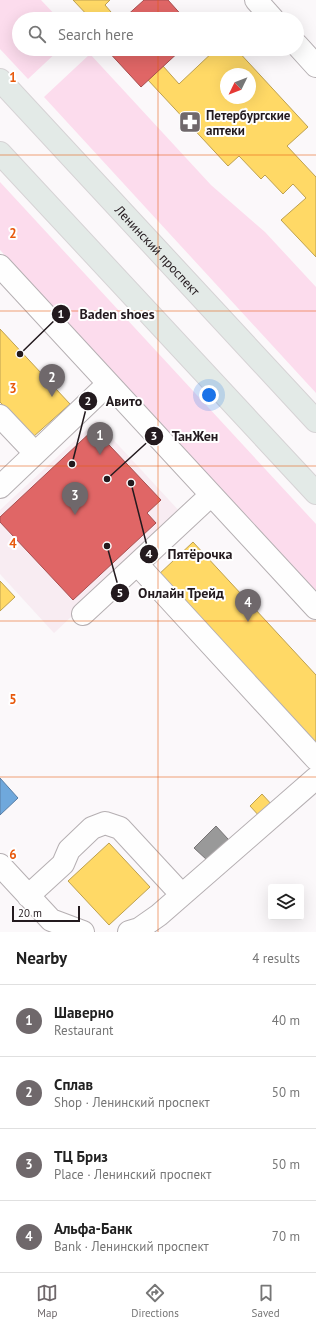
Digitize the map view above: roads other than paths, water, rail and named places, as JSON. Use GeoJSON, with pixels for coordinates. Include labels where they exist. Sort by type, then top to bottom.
{"type":"FeatureCollection","features":[{"type":"Feature","properties":{"kind":"main road","name":"Ленинский проспект"},"geometry":{"type":"LineString","coordinates":[[0,80],[316,421]]}},
{"type":"Feature","properties":{"kind":"main road"},"geometry":{"type":"LineString","coordinates":[[0,153],[316,493]]}},
{"type":"Feature","properties":{"kind":"street"},"geometry":{"type":"LineString","coordinates":[[256,0],[267,12]]}},
{"type":"Feature","properties":{"kind":"street"},"geometry":{"type":"LineString","coordinates":[[304,53],[316,66]]}},
{"type":"Feature","properties":{"kind":"street"},"geometry":{"type":"LineString","coordinates":[[0,266],[316,608]]}},
{"type":"Feature","properties":{"kind":"street"},"geometry":{"type":"LineString","coordinates":[[0,486],[108,384]]}},
{"type":"Feature","properties":{"kind":"street"},"geometry":{"type":"LineString","coordinates":[[0,416],[35,453]]}},
{"type":"Feature","properties":{"kind":"street"},"geometry":{"type":"LineString","coordinates":[[83,614],[211,495]]}},
{"type":"Feature","properties":{"kind":"street"},"geometry":{"type":"LineString","coordinates":[[137,564],[316,759]]}},
{"type":"Feature","properties":{"kind":"street"},"geometry":{"type":"LineString","coordinates":[[129,932],[139,929],[158,915],[316,778]]}},
{"type":"Feature","properties":{"kind":"street"},"geometry":{"type":"LineString","coordinates":[[28,896],[63,864],[68,850],[92,828],[105,823],[120,828],[182,895]]}},
{"type":"Feature","properties":{"kind":"street"},"geometry":{"type":"LineString","coordinates":[[0,865],[28,896],[44,926],[83,932]]}},
{"type":"Feature","properties":{"kind":"place","name":"Петербургские аптеки"},"geometry":{"type":"Point","coordinates":[190,122]}},
{"type":"Feature","properties":{"kind":"place","name":"Baden shoes"},"geometry":{"type":"Point","coordinates":[20,354]}},
{"type":"Feature","properties":{"kind":"place","name":"Сплав"},"geometry":{"type":"Point","coordinates":[52,397]}},
{"type":"Feature","properties":{"kind":"place","name":"Шаверно"},"geometry":{"type":"Point","coordinates":[100,455]}},
{"type":"Feature","properties":{"kind":"place","name":"Авито"},"geometry":{"type":"Point","coordinates":[72,464]}},
{"type":"Feature","properties":{"kind":"place","name":"ТанЖен"},"geometry":{"type":"Point","coordinates":[107,479]}},
{"type":"Feature","properties":{"kind":"place","name":"Пятёрочка"},"geometry":{"type":"Point","coordinates":[131,483]}},
{"type":"Feature","properties":{"kind":"place","name":"ТЦ Бриз"},"geometry":{"type":"Point","coordinates":[75,515]}},
{"type":"Feature","properties":{"kind":"place","name":"Онлайн Трейд"},"geometry":{"type":"Point","coordinates":[107,546]}},
{"type":"Feature","properties":{"kind":"place","name":"Альфа-Банк"},"geometry":{"type":"Point","coordinates":[248,622]}}]}
